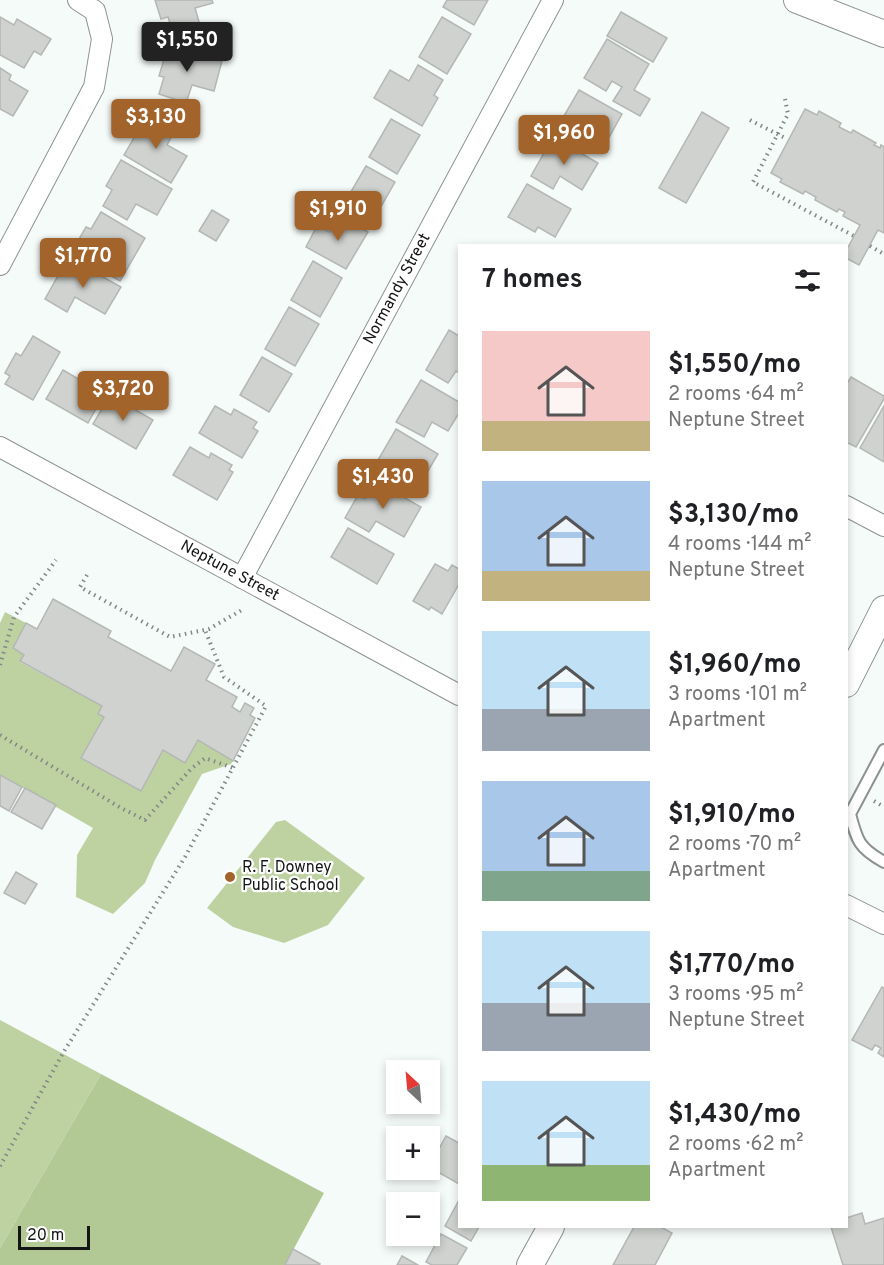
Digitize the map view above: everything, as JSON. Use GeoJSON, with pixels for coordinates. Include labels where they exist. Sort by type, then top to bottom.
{"type":"FeatureCollection","features":[{"type":"Feature","properties":{"kind":"street"},"geometry":{"type":"LineString","coordinates":[[0,265],[94,87],[102,39],[95,11],[78,0]]}},
{"type":"Feature","properties":{"kind":"street","name":"Normandy Street"},"geometry":{"type":"LineString","coordinates":[[242,578],[554,0]]}},
{"type":"Feature","properties":{"kind":"street"},"geometry":{"type":"LineString","coordinates":[[797,0],[884,34]]}},
{"type":"Feature","properties":{"kind":"street","name":"Neptune Street"},"geometry":{"type":"LineString","coordinates":[[0,447],[458,694]]}},
{"type":"Feature","properties":{"kind":"street"},"geometry":{"type":"LineString","coordinates":[[848,507],[884,526]]}},
{"type":"Feature","properties":{"kind":"street"},"geometry":{"type":"LineString","coordinates":[[848,680],[884,609]]}},
{"type":"Feature","properties":{"kind":"street"},"geometry":{"type":"LineString","coordinates":[[848,906],[884,924]]}},
{"type":"Feature","properties":{"kind":"street"},"geometry":{"type":"LineString","coordinates":[[530,1265],[550,1228]]}},
{"type":"Feature","properties":{"kind":"lane"},"geometry":{"type":"LineString","coordinates":[[884,750],[850,814],[855,836],[866,852],[884,862]]}},
{"type":"Feature","properties":{"kind":"path"},"geometry":{"type":"LineString","coordinates":[[785,99],[788,114],[753,182],[854,236]]}},
{"type":"Feature","properties":{"kind":"path"},"geometry":{"type":"LineString","coordinates":[[750,120],[785,138]]}},
{"type":"Feature","properties":{"kind":"path"},"geometry":{"type":"LineString","coordinates":[[870,246],[884,254]]}},
{"type":"Feature","properties":{"kind":"path"},"geometry":{"type":"LineString","coordinates":[[0,665],[14,617],[56,560]]}},
{"type":"Feature","properties":{"kind":"path"},"geometry":{"type":"LineString","coordinates":[[87,575],[80,587],[170,637],[205,630],[242,610]]}},
{"type":"Feature","properties":{"kind":"path"},"geometry":{"type":"LineString","coordinates":[[0,1166],[63,1053],[185,856],[266,706],[224,676],[205,630]]}},
{"type":"Feature","properties":{"kind":"path"},"geometry":{"type":"LineString","coordinates":[[0,735],[146,820],[190,769],[205,758],[233,768]]}},
{"type":"Feature","properties":{"kind":"green space"},"geometry":{"type":"Polygon","coordinates":[[[5,612],[26,623],[13,648],[24,655],[20,662],[102,706],[98,714],[104,717],[81,758],[163,750],[185,762],[198,740],[233,761],[231,764],[202,774],[145,883],[113,914],[76,897],[77,855],[93,828],[0,775],[0,623],[5,612]]]}},
{"type":"Feature","properties":{"kind":"green space"},"geometry":{"type":"Polygon","coordinates":[[[285,820],[365,878],[328,925],[284,943],[233,927],[207,908],[276,822],[285,820]]]}},
{"type":"Feature","properties":{"kind":"green space"},"geometry":{"type":"Polygon","coordinates":[[[0,1020],[101,1074],[0,1248],[0,1020]]]}},
{"type":"Feature","properties":{"kind":"green space"},"geometry":{"type":"Polygon","coordinates":[[[101,1074],[324,1193],[285,1265],[0,1265],[0,1248],[101,1074]]]}},
{"type":"Feature","properties":{"kind":"building"},"geometry":{"type":"Polygon","coordinates":[[[155,0],[212,0],[213,3],[195,8],[200,25],[173,33],[168,17],[161,19],[155,0]]]}},
{"type":"Feature","properties":{"kind":"building"},"geometry":{"type":"Polygon","coordinates":[[[447,0],[488,0],[474,25],[443,7],[447,0]]]}},
{"type":"Feature","properties":{"kind":"building"},"geometry":{"type":"Polygon","coordinates":[[[621,12],[667,38],[653,62],[607,36],[621,12]]]}},
{"type":"Feature","properties":{"kind":"building"},"geometry":{"type":"Polygon","coordinates":[[[0,17],[14,25],[17,19],[51,39],[41,55],[34,51],[24,68],[0,55],[0,17]]]}},
{"type":"Feature","properties":{"kind":"building"},"geometry":{"type":"Polygon","coordinates":[[[442,17],[471,34],[447,74],[419,57],[442,17]]]}},
{"type":"Feature","properties":{"kind":"building"},"geometry":{"type":"Polygon","coordinates":[[[607,39],[649,64],[634,90],[650,99],[640,116],[613,101],[622,87],[612,81],[606,91],[584,78],[607,39]]]}},
{"type":"Feature","properties":{"kind":"building"},"geometry":{"type":"Polygon","coordinates":[[[168,46],[222,61],[214,91],[192,85],[186,103],[159,94],[164,77],[159,76],[168,46]]]}},
{"type":"Feature","properties":{"kind":"building"},"geometry":{"type":"Polygon","coordinates":[[[418,65],[443,80],[434,95],[438,98],[422,126],[374,98],[390,70],[409,81],[418,65]]]}},
{"type":"Feature","properties":{"kind":"building"},"geometry":{"type":"Polygon","coordinates":[[[0,68],[11,75],[9,80],[28,91],[13,116],[0,109],[0,68]]]}},
{"type":"Feature","properties":{"kind":"building"},"geometry":{"type":"Polygon","coordinates":[[[579,90],[622,114],[607,141],[585,129],[579,140],[557,128],[579,90]]]}},
{"type":"Feature","properties":{"kind":"building"},"geometry":{"type":"Polygon","coordinates":[[[805,109],[817,115],[819,111],[841,123],[839,127],[851,133],[853,130],[876,143],[874,145],[884,147],[884,233],[878,230],[859,265],[848,259],[848,247],[860,225],[843,216],[845,212],[839,209],[837,212],[815,200],[816,197],[805,191],[803,194],[780,182],[782,179],[771,173],[805,109]]]}},
{"type":"Feature","properties":{"kind":"building"},"geometry":{"type":"Polygon","coordinates":[[[702,112],[729,128],[686,203],[659,188],[702,112]]]}},
{"type":"Feature","properties":{"kind":"building"},"geometry":{"type":"Polygon","coordinates":[[[153,114],[176,128],[167,145],[187,156],[171,183],[124,155],[139,129],[143,132],[153,114]]]}},
{"type":"Feature","properties":{"kind":"building"},"geometry":{"type":"Polygon","coordinates":[[[391,119],[420,135],[397,174],[369,157],[391,119]]]}},
{"type":"Feature","properties":{"kind":"building"},"geometry":{"type":"Polygon","coordinates":[[[553,137],[598,163],[582,190],[560,176],[553,189],[531,176],[553,137]]]}},
{"type":"Feature","properties":{"kind":"building"},"geometry":{"type":"Polygon","coordinates":[[[121,160],[172,189],[157,215],[136,204],[127,220],[103,206],[112,190],[106,186],[121,160]]]}},
{"type":"Feature","properties":{"kind":"building"},"geometry":{"type":"Polygon","coordinates":[[[366,166],[395,182],[371,224],[342,207],[366,166]]]}},
{"type":"Feature","properties":{"kind":"building"},"geometry":{"type":"Polygon","coordinates":[[[527,184],[571,209],[555,237],[538,227],[535,232],[508,217],[527,184]]]}},
{"type":"Feature","properties":{"kind":"building"},"geometry":{"type":"Polygon","coordinates":[[[212,210],[229,220],[216,241],[199,231],[212,210]]]}},
{"type":"Feature","properties":{"kind":"building"},"geometry":{"type":"Polygon","coordinates":[[[101,212],[145,238],[120,281],[71,253],[86,227],[91,229],[101,212]]]}},
{"type":"Feature","properties":{"kind":"building"},"geometry":{"type":"Polygon","coordinates":[[[339,215],[368,232],[346,269],[306,247],[317,226],[329,232],[339,215]]]}},
{"type":"Feature","properties":{"kind":"building"},"geometry":{"type":"Polygon","coordinates":[[[73,260],[121,287],[105,314],[75,297],[67,312],[45,299],[60,272],[64,275],[73,260]]]}},
{"type":"Feature","properties":{"kind":"building"},"geometry":{"type":"Polygon","coordinates":[[[313,261],[342,278],[320,317],[291,300],[313,261]]]}},
{"type":"Feature","properties":{"kind":"building"},"geometry":{"type":"Polygon","coordinates":[[[289,307],[319,324],[295,366],[265,349],[289,307]]]}},
{"type":"Feature","properties":{"kind":"building"},"geometry":{"type":"Polygon","coordinates":[[[449,330],[458,335],[458,372],[456,371],[448,383],[426,370],[449,330]]]}},
{"type":"Feature","properties":{"kind":"building"},"geometry":{"type":"Polygon","coordinates":[[[33,336],[60,352],[33,400],[5,384],[10,376],[5,373],[16,353],[21,356],[33,336]]]}},
{"type":"Feature","properties":{"kind":"building"},"geometry":{"type":"Polygon","coordinates":[[[262,357],[292,374],[269,412],[240,395],[262,357]]]}},
{"type":"Feature","properties":{"kind":"building"},"geometry":{"type":"Polygon","coordinates":[[[63,370],[104,394],[88,423],[46,399],[63,370]]]}},
{"type":"Feature","properties":{"kind":"building"},"geometry":{"type":"Polygon","coordinates":[[[851,377],[884,396],[856,447],[848,443],[848,382],[851,377]]]}},
{"type":"Feature","properties":{"kind":"building"},"geometry":{"type":"Polygon","coordinates":[[[421,380],[458,401],[458,415],[448,431],[432,422],[424,437],[396,422],[421,380]]]}},
{"type":"Feature","properties":{"kind":"building"},"geometry":{"type":"Polygon","coordinates":[[[110,395],[153,420],[136,449],[93,424],[110,395]]]}},
{"type":"Feature","properties":{"kind":"building"},"geometry":{"type":"Polygon","coordinates":[[[215,406],[231,415],[234,409],[257,422],[253,428],[258,431],[242,458],[199,433],[215,406]]]}},
{"type":"Feature","properties":{"kind":"building"},"geometry":{"type":"Polygon","coordinates":[[[884,406],[884,462],[860,448],[884,406]]]}},
{"type":"Feature","properties":{"kind":"building"},"geometry":{"type":"Polygon","coordinates":[[[396,429],[438,454],[422,481],[401,469],[395,479],[374,467],[396,429]]]}},
{"type":"Feature","properties":{"kind":"building"},"geometry":{"type":"Polygon","coordinates":[[[190,447],[209,458],[211,453],[232,465],[229,470],[233,472],[217,500],[173,475],[190,447]]]}},
{"type":"Feature","properties":{"kind":"building"},"geometry":{"type":"Polygon","coordinates":[[[375,481],[421,507],[404,537],[376,521],[369,532],[345,518],[358,495],[365,499],[375,481]]]}},
{"type":"Feature","properties":{"kind":"building"},"geometry":{"type":"Polygon","coordinates":[[[348,528],[394,554],[377,584],[331,557],[348,528]]]}},
{"type":"Feature","properties":{"kind":"building"},"geometry":{"type":"Polygon","coordinates":[[[435,564],[448,571],[452,565],[458,568],[458,586],[442,614],[431,607],[429,610],[413,601],[435,564]]]}},
{"type":"Feature","properties":{"kind":"building"},"geometry":{"type":"Polygon","coordinates":[[[53,599],[111,631],[108,637],[171,671],[184,647],[215,664],[206,680],[237,697],[232,707],[240,712],[245,703],[254,708],[250,715],[255,718],[233,761],[198,740],[185,763],[163,750],[141,791],[81,758],[104,717],[98,714],[102,706],[20,661],[24,655],[13,648],[26,623],[37,629],[53,599]]]}},
{"type":"Feature","properties":{"kind":"building"},"geometry":{"type":"Polygon","coordinates":[[[0,775],[22,787],[9,811],[0,806],[0,775]]]}},
{"type":"Feature","properties":{"kind":"building"},"geometry":{"type":"Polygon","coordinates":[[[25,788],[56,805],[42,829],[11,812],[25,788]]]}},
{"type":"Feature","properties":{"kind":"building"},"geometry":{"type":"Polygon","coordinates":[[[16,872],[37,884],[25,904],[4,893],[16,872]]]}},
{"type":"Feature","properties":{"kind":"building"},"geometry":{"type":"Polygon","coordinates":[[[882,987],[884,988],[884,1057],[878,1053],[881,1048],[875,1045],[872,1050],[852,1040],[882,987]]]}},
{"type":"Feature","properties":{"kind":"building"},"geometry":{"type":"Polygon","coordinates":[[[446,1136],[458,1142],[458,1183],[440,1173],[440,1147],[446,1136]]]}},
{"type":"Feature","properties":{"kind":"building"},"geometry":{"type":"Polygon","coordinates":[[[458,1202],[458,1228],[478,1228],[471,1241],[445,1226],[458,1202]]]}},
{"type":"Feature","properties":{"kind":"building"},"geometry":{"type":"Polygon","coordinates":[[[862,1213],[865,1224],[884,1218],[884,1265],[843,1265],[831,1228],[848,1228],[848,1217],[862,1213]]]}},
{"type":"Feature","properties":{"kind":"building"},"geometry":{"type":"Polygon","coordinates":[[[633,1228],[663,1228],[672,1233],[655,1265],[613,1265],[633,1228]]]}},
{"type":"Feature","properties":{"kind":"building"},"geometry":{"type":"Polygon","coordinates":[[[441,1234],[467,1248],[457,1265],[432,1265],[426,1262],[435,1246],[440,1246],[441,1234]]]}},
{"type":"Feature","properties":{"kind":"building"},"geometry":{"type":"Polygon","coordinates":[[[293,1249],[320,1264],[285,1265],[293,1249]]]}},
{"type":"Feature","properties":{"kind":"building"},"geometry":{"type":"Polygon","coordinates":[[[402,1256],[418,1265],[397,1265],[402,1256]]]}},
{"type":"Feature","properties":{"kind":"place","name":"R. F. Downey Public School"},"geometry":{"type":"Point","coordinates":[230,877]}}]}
